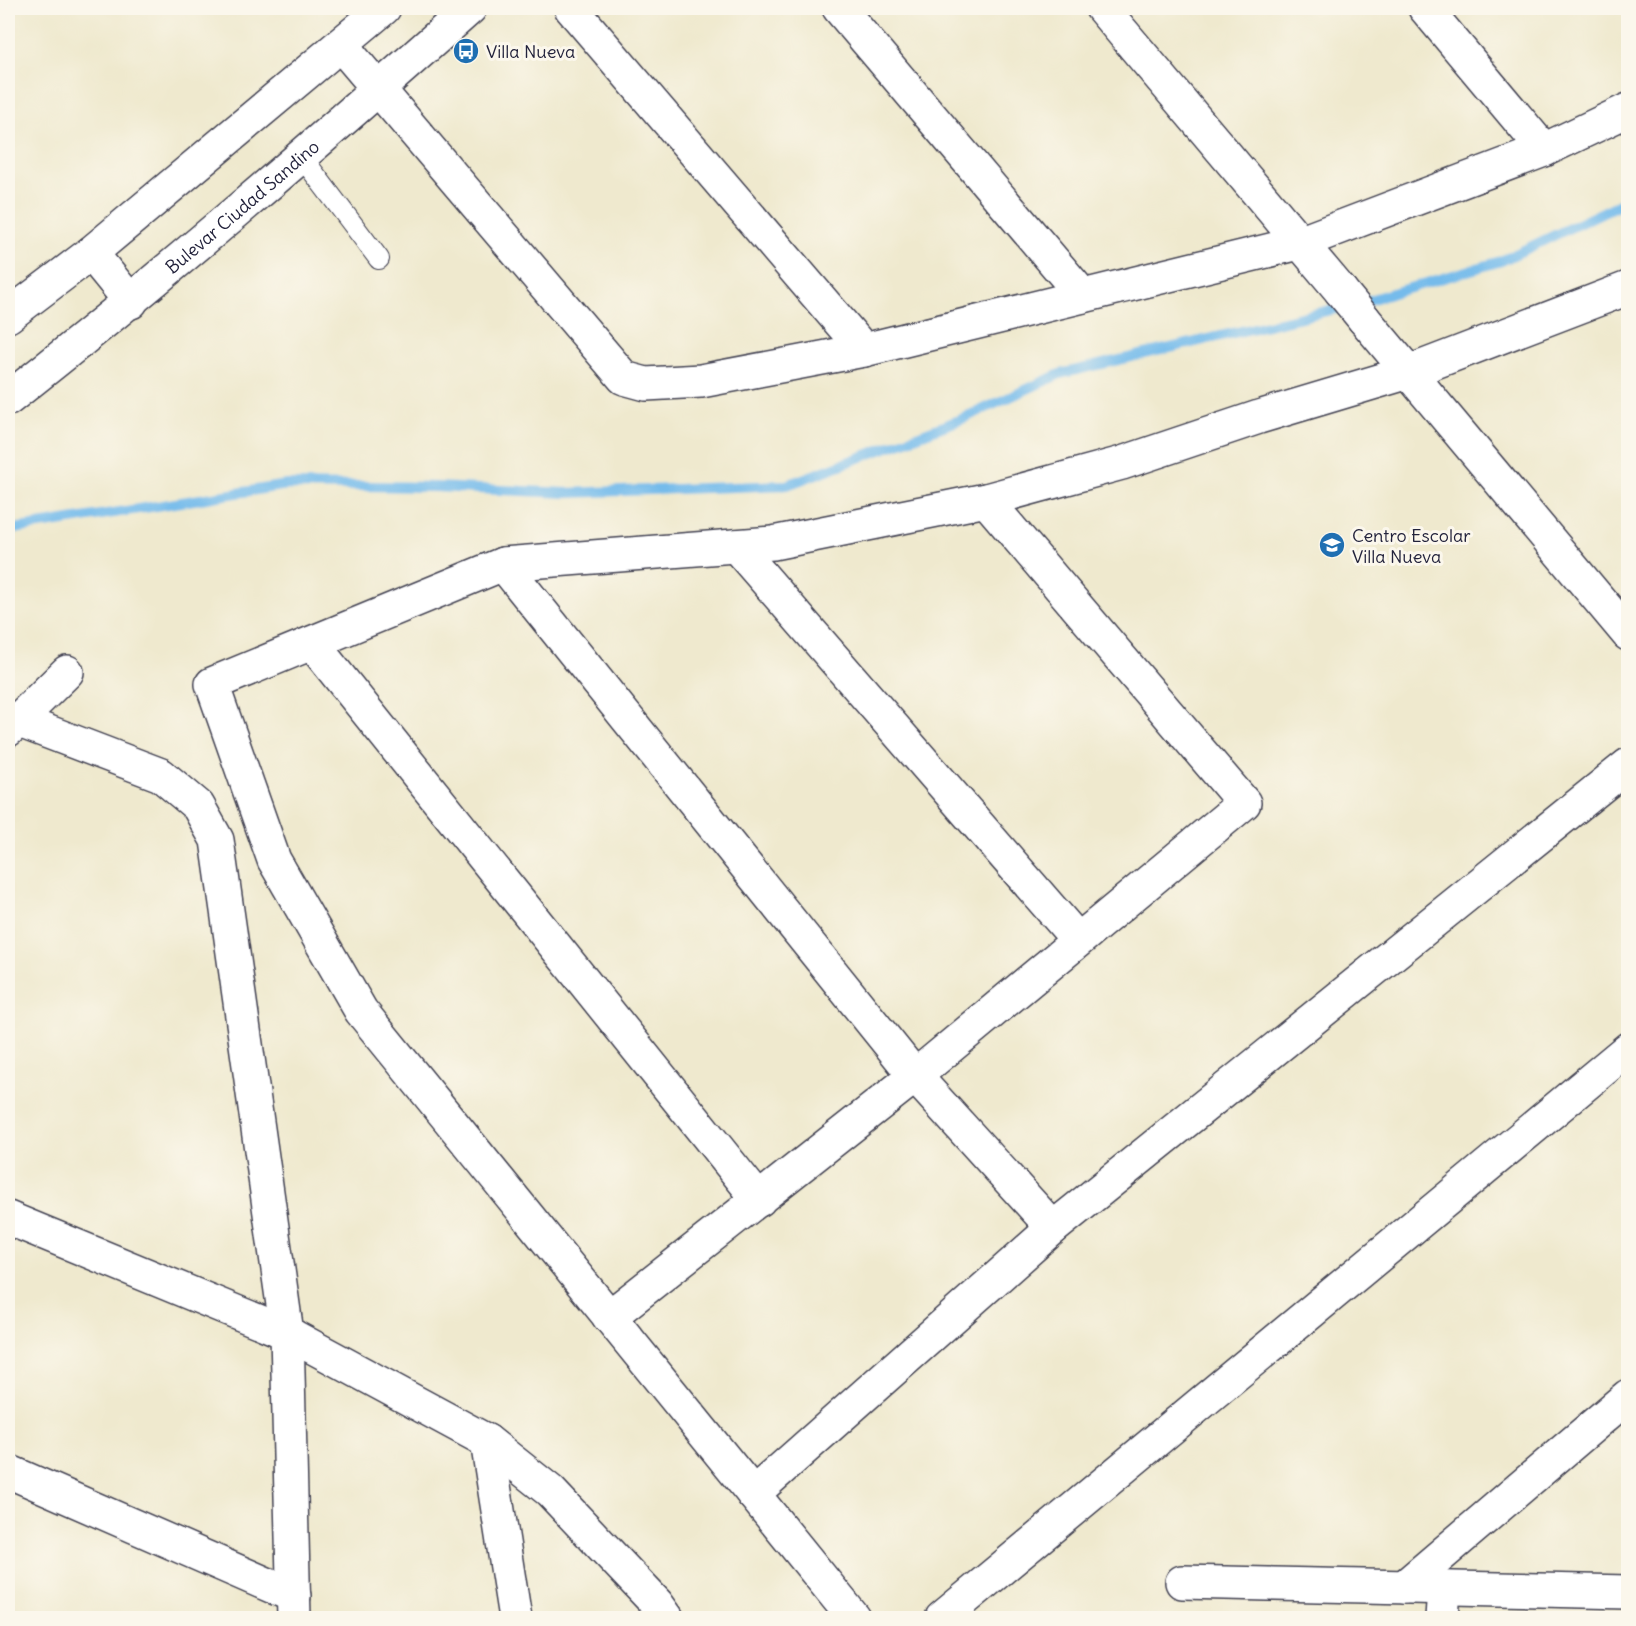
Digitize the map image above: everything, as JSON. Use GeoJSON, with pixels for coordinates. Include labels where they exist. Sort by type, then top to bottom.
{"type":"FeatureCollection","features":[{"type":"Feature","properties":{"kind":"street"},"geometry":{"type":"LineString","coordinates":[[8,316],[91,253],[384,8]]}},
{"type":"Feature","properties":{"kind":"street","name":"Bulevar Ciudad Sandino"},"geometry":{"type":"LineString","coordinates":[[8,399],[131,302],[470,8]]}},
{"type":"Feature","properties":{"kind":"street"},"geometry":{"type":"LineString","coordinates":[[571,8],[864,350]]}},
{"type":"Feature","properties":{"kind":"street"},"geometry":{"type":"LineString","coordinates":[[838,8],[1083,296]]}},
{"type":"Feature","properties":{"kind":"street"},"geometry":{"type":"LineString","coordinates":[[1102,8],[1629,634]]}},
{"type":"Feature","properties":{"kind":"street"},"geometry":{"type":"LineString","coordinates":[[1425,8],[1544,150]]}},
{"type":"Feature","properties":{"kind":"street"},"geometry":{"type":"LineString","coordinates":[[341,45],[624,378],[646,384],[700,381],[864,350],[1299,243],[1544,150],[1629,110]]}},
{"type":"Feature","properties":{"kind":"street"},"geometry":{"type":"LineString","coordinates":[[91,253],[131,302]]}},
{"type":"Feature","properties":{"kind":"street"},"geometry":{"type":"LineString","coordinates":[[854,1618],[361,1011],[274,860],[212,684],[503,564],[773,543],[986,500],[1122,463],[1259,417],[1409,372],[1629,288]]}},
{"type":"Feature","properties":{"kind":"street"},"geometry":{"type":"LineString","coordinates":[[609,1317],[915,1076],[1244,803],[986,500]]}},
{"type":"Feature","properties":{"kind":"street"},"geometry":{"type":"LineString","coordinates":[[736,546],[1078,940]]}},
{"type":"Feature","properties":{"kind":"street"},"geometry":{"type":"LineString","coordinates":[[503,564],[915,1076],[1053,1228]]}},
{"type":"Feature","properties":{"kind":"street"},"geometry":{"type":"LineString","coordinates":[[312,643],[759,1200]]}},
{"type":"Feature","properties":{"kind":"street"},"geometry":{"type":"LineString","coordinates":[[8,1471],[294,1607],[287,1334],[218,840],[198,806],[161,775],[12,725],[67,672]]}},
{"type":"Feature","properties":{"kind":"street"},"geometry":{"type":"LineString","coordinates":[[753,1494],[1053,1228],[1629,765]]}},
{"type":"Feature","properties":{"kind":"street"},"geometry":{"type":"LineString","coordinates":[[942,1618],[1629,1049]]}},
{"type":"Feature","properties":{"kind":"street"},"geometry":{"type":"LineString","coordinates":[[8,1218],[287,1334],[487,1441],[550,1491],[657,1604],[667,1618]]}},
{"type":"Feature","properties":{"kind":"street"},"geometry":{"type":"LineString","coordinates":[[1404,1587],[1629,1396]]}},
{"type":"Feature","properties":{"kind":"street"},"geometry":{"type":"LineString","coordinates":[[487,1441],[515,1618]]}},
{"type":"Feature","properties":{"kind":"street"},"geometry":{"type":"LineString","coordinates":[[1182,1582],[1404,1587],[1443,1603],[1629,1592]]}},
{"type":"Feature","properties":{"kind":"lane"},"geometry":{"type":"LineString","coordinates":[[302,156],[379,260]]}},
{"type":"Feature","properties":{"kind":"waterway"},"geometry":{"type":"LineString","coordinates":[[8,530],[287,485],[435,487],[567,493],[787,485],[962,419],[1060,374],[1352,305],[1501,261],[1628,200]]}},
{"type":"Feature","properties":{"kind":"place","name":"Villa Nueva"},"geometry":{"type":"Point","coordinates":[466,51]}},
{"type":"Feature","properties":{"kind":"place","name":"Centro Escolar Villa Nueva"},"geometry":{"type":"Point","coordinates":[1332,545]}}]}
